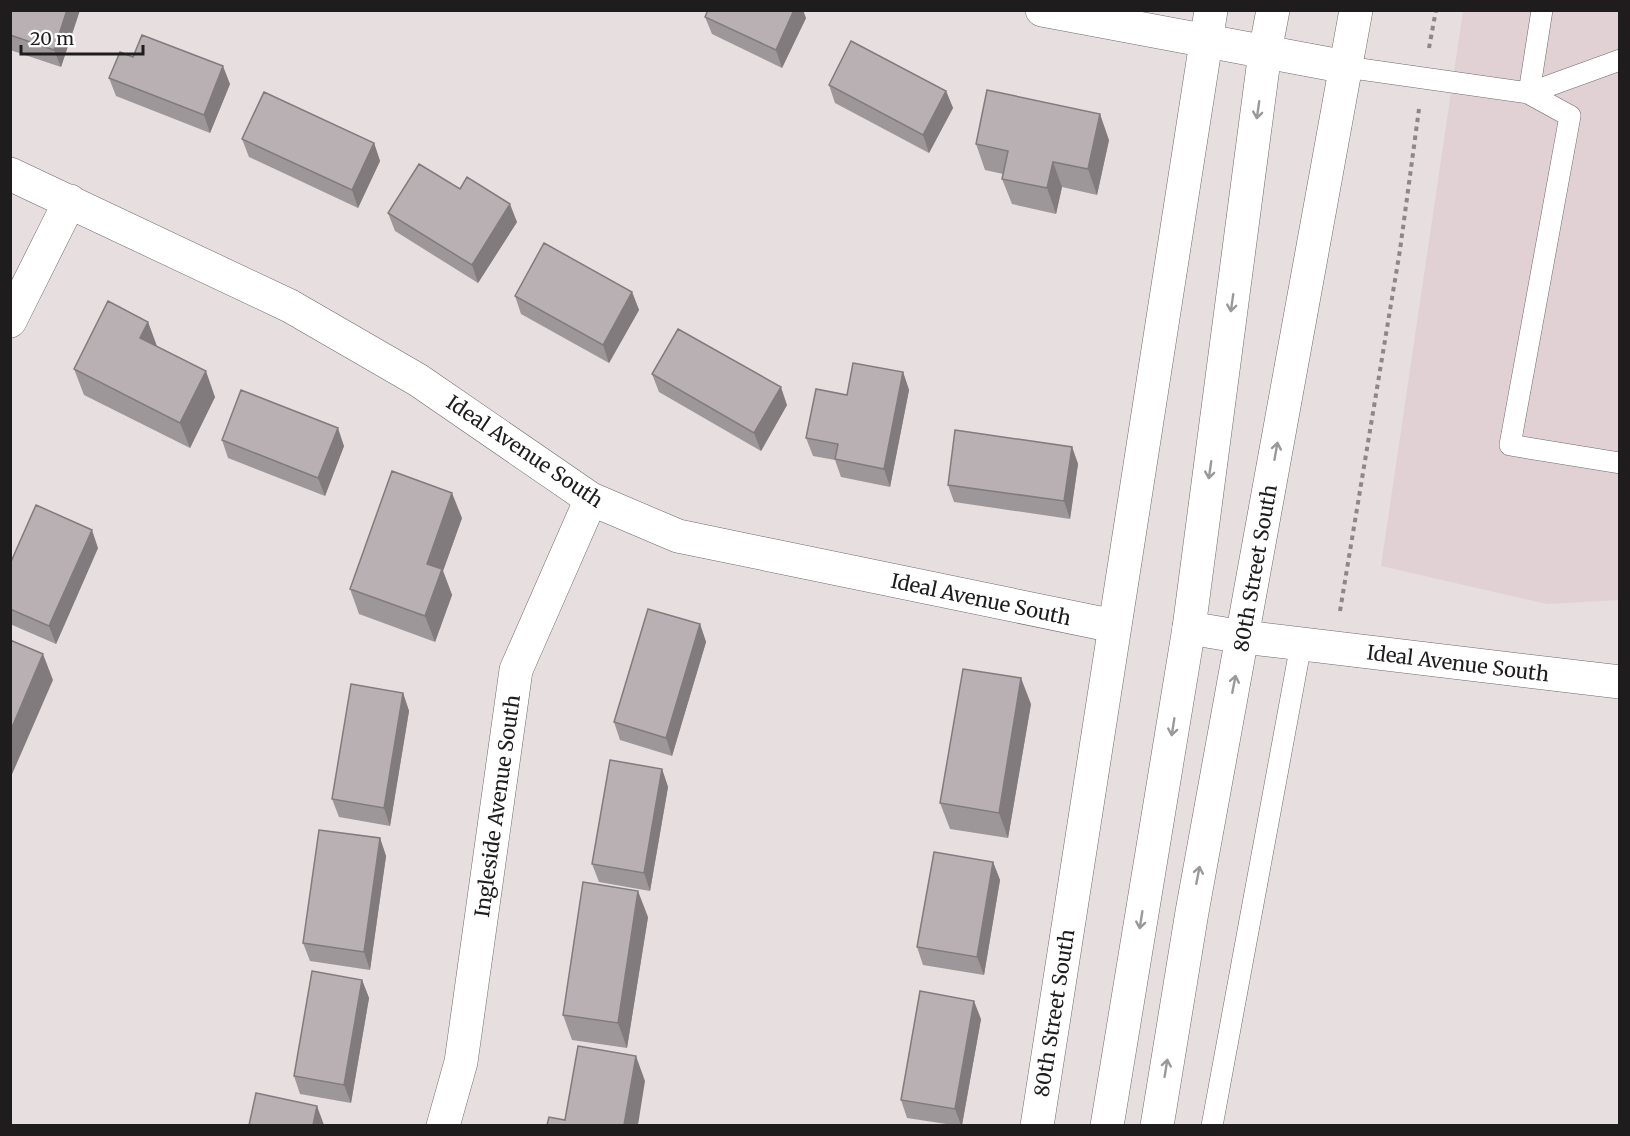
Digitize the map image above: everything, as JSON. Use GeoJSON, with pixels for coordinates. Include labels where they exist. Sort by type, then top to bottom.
{"type":"FeatureCollection","features":[{"type":"Feature","properties":{"kind":"street"},"geometry":{"type":"LineString","coordinates":[[1042,10],[1209,26],[1265,52],[1346,67]]}},
{"type":"Feature","properties":{"kind":"street"},"geometry":{"type":"LineString","coordinates":[[1107,1125],[1189,628],[1265,52],[1273,10]]}},
{"type":"Feature","properties":{"kind":"street","name":"80th Street South"},"geometry":{"type":"LineString","coordinates":[[1157,1125],[1192,912],[1356,10]]}},
{"type":"Feature","properties":{"kind":"street","name":"80th Street South"},"geometry":{"type":"LineString","coordinates":[[1037,1125],[1209,26]]}},
{"type":"Feature","properties":{"kind":"street","name":"Ideal Avenue South"},"geometry":{"type":"LineString","coordinates":[[10,174],[300,312],[418,380],[591,499],[678,536],[1114,626]]}},
{"type":"Feature","properties":{"kind":"street"},"geometry":{"type":"LineString","coordinates":[[10,321],[70,201]]}},
{"type":"Feature","properties":{"kind":"street","name":"Ingleside Avenue South"},"geometry":{"type":"LineString","coordinates":[[443,1125],[460,1062],[516,670],[591,499]]}},
{"type":"Feature","properties":{"kind":"street","name":"Ideal Avenue South"},"geometry":{"type":"LineString","coordinates":[[1189,628],[1243,637],[1620,682]]}},
{"type":"Feature","properties":{"kind":"lane"},"geometry":{"type":"LineString","coordinates":[[1527,92],[1542,10]]}},
{"type":"Feature","properties":{"kind":"lane"},"geometry":{"type":"LineString","coordinates":[[1527,92],[1620,60]]}},
{"type":"Feature","properties":{"kind":"lane"},"geometry":{"type":"LineString","coordinates":[[1346,67],[1527,92],[1570,116],[1510,445],[1620,463]]}},
{"type":"Feature","properties":{"kind":"lane"},"geometry":{"type":"LineString","coordinates":[[1212,1125],[1301,644]]}},
{"type":"Feature","properties":{"kind":"path"},"geometry":{"type":"LineString","coordinates":[[1428,50],[1436,10]]}},
{"type":"Feature","properties":{"kind":"path"},"geometry":{"type":"LineString","coordinates":[[1341,604],[1387,332],[1420,100]]}},
{"type":"Feature","properties":{"kind":"shaded area"},"geometry":{"type":"Polygon","coordinates":[[[1463,11],[1619,11],[1619,600],[1547,604],[1381,566],[1463,11]]]}},
{"type":"Feature","properties":{"kind":"building"},"geometry":{"type":"Polygon","coordinates":[[[10,10],[67,10],[54,50],[10,35],[10,10]]]}},
{"type":"Feature","properties":{"kind":"building"},"geometry":{"type":"Polygon","coordinates":[[[708,10],[794,10],[776,50],[705,17],[708,10]]]}},
{"type":"Feature","properties":{"kind":"building"},"geometry":{"type":"Polygon","coordinates":[[[142,35],[223,66],[204,115],[109,78],[120,52],[133,57],[142,35]]]}},
{"type":"Feature","properties":{"kind":"building"},"geometry":{"type":"Polygon","coordinates":[[[851,41],[946,91],[923,135],[829,85],[851,41]]]}},
{"type":"Feature","properties":{"kind":"building"},"geometry":{"type":"Polygon","coordinates":[[[987,90],[1100,114],[1088,169],[1053,162],[1047,188],[1002,179],[1008,151],[976,144],[987,90]]]}},
{"type":"Feature","properties":{"kind":"building"},"geometry":{"type":"Polygon","coordinates":[[[264,92],[374,143],[352,190],[242,139],[264,92]]]}},
{"type":"Feature","properties":{"kind":"building"},"geometry":{"type":"Polygon","coordinates":[[[419,164],[460,189],[467,177],[510,204],[472,265],[388,213],[419,164]]]}},
{"type":"Feature","properties":{"kind":"building"},"geometry":{"type":"Polygon","coordinates":[[[544,243],[632,292],[603,345],[515,296],[544,243]]]}},
{"type":"Feature","properties":{"kind":"building"},"geometry":{"type":"Polygon","coordinates":[[[108,301],[148,322],[140,338],[206,371],[180,423],[74,369],[108,301]]]}},
{"type":"Feature","properties":{"kind":"building"},"geometry":{"type":"Polygon","coordinates":[[[678,329],[781,387],[754,433],[652,374],[678,329]]]}},
{"type":"Feature","properties":{"kind":"building"},"geometry":{"type":"Polygon","coordinates":[[[853,363],[903,372],[884,469],[835,459],[838,444],[806,438],[816,389],[847,395],[853,363]]]}},
{"type":"Feature","properties":{"kind":"building"},"geometry":{"type":"Polygon","coordinates":[[[241,390],[338,428],[318,478],[222,440],[241,390]]]}},
{"type":"Feature","properties":{"kind":"building"},"geometry":{"type":"Polygon","coordinates":[[[955,430],[1072,447],[1064,501],[948,485],[955,430]]]}},
{"type":"Feature","properties":{"kind":"building"},"geometry":{"type":"Polygon","coordinates":[[[392,471],[452,493],[427,564],[442,569],[425,616],[350,589],[392,471]]]}},
{"type":"Feature","properties":{"kind":"building"},"geometry":{"type":"Polygon","coordinates":[[[36,505],[92,530],[49,626],[10,609],[10,564],[36,505]]]}},
{"type":"Feature","properties":{"kind":"building"},"geometry":{"type":"Polygon","coordinates":[[[648,609],[700,624],[666,738],[614,722],[648,609]]]}},
{"type":"Feature","properties":{"kind":"building"},"geometry":{"type":"Polygon","coordinates":[[[10,640],[43,654],[10,732],[10,640]]]}},
{"type":"Feature","properties":{"kind":"building"},"geometry":{"type":"Polygon","coordinates":[[[963,669],[1021,678],[999,813],[940,803],[963,669]]]}},
{"type":"Feature","properties":{"kind":"building"},"geometry":{"type":"Polygon","coordinates":[[[351,684],[403,693],[384,808],[332,799],[351,684]]]}},
{"type":"Feature","properties":{"kind":"building"},"geometry":{"type":"Polygon","coordinates":[[[610,760],[662,769],[644,873],[592,864],[610,760]]]}},
{"type":"Feature","properties":{"kind":"building"},"geometry":{"type":"Polygon","coordinates":[[[319,830],[380,838],[364,952],[303,943],[319,830]]]}},
{"type":"Feature","properties":{"kind":"building"},"geometry":{"type":"Polygon","coordinates":[[[934,852],[993,862],[977,957],[917,947],[934,852]]]}},
{"type":"Feature","properties":{"kind":"building"},"geometry":{"type":"Polygon","coordinates":[[[583,882],[638,891],[618,1023],[563,1015],[583,882]]]}},
{"type":"Feature","properties":{"kind":"building"},"geometry":{"type":"Polygon","coordinates":[[[312,971],[362,980],[344,1085],[294,1076],[312,971]]]}},
{"type":"Feature","properties":{"kind":"building"},"geometry":{"type":"Polygon","coordinates":[[[920,991],[974,1001],[955,1109],[901,1100],[920,991]]]}},
{"type":"Feature","properties":{"kind":"building"},"geometry":{"type":"Polygon","coordinates":[[[578,1046],[636,1056],[624,1125],[547,1125],[549,1117],[565,1120],[578,1046]]]}},
{"type":"Feature","properties":{"kind":"building"},"geometry":{"type":"Polygon","coordinates":[[[256,1093],[317,1106],[313,1125],[249,1125],[256,1093]]]}}]}
